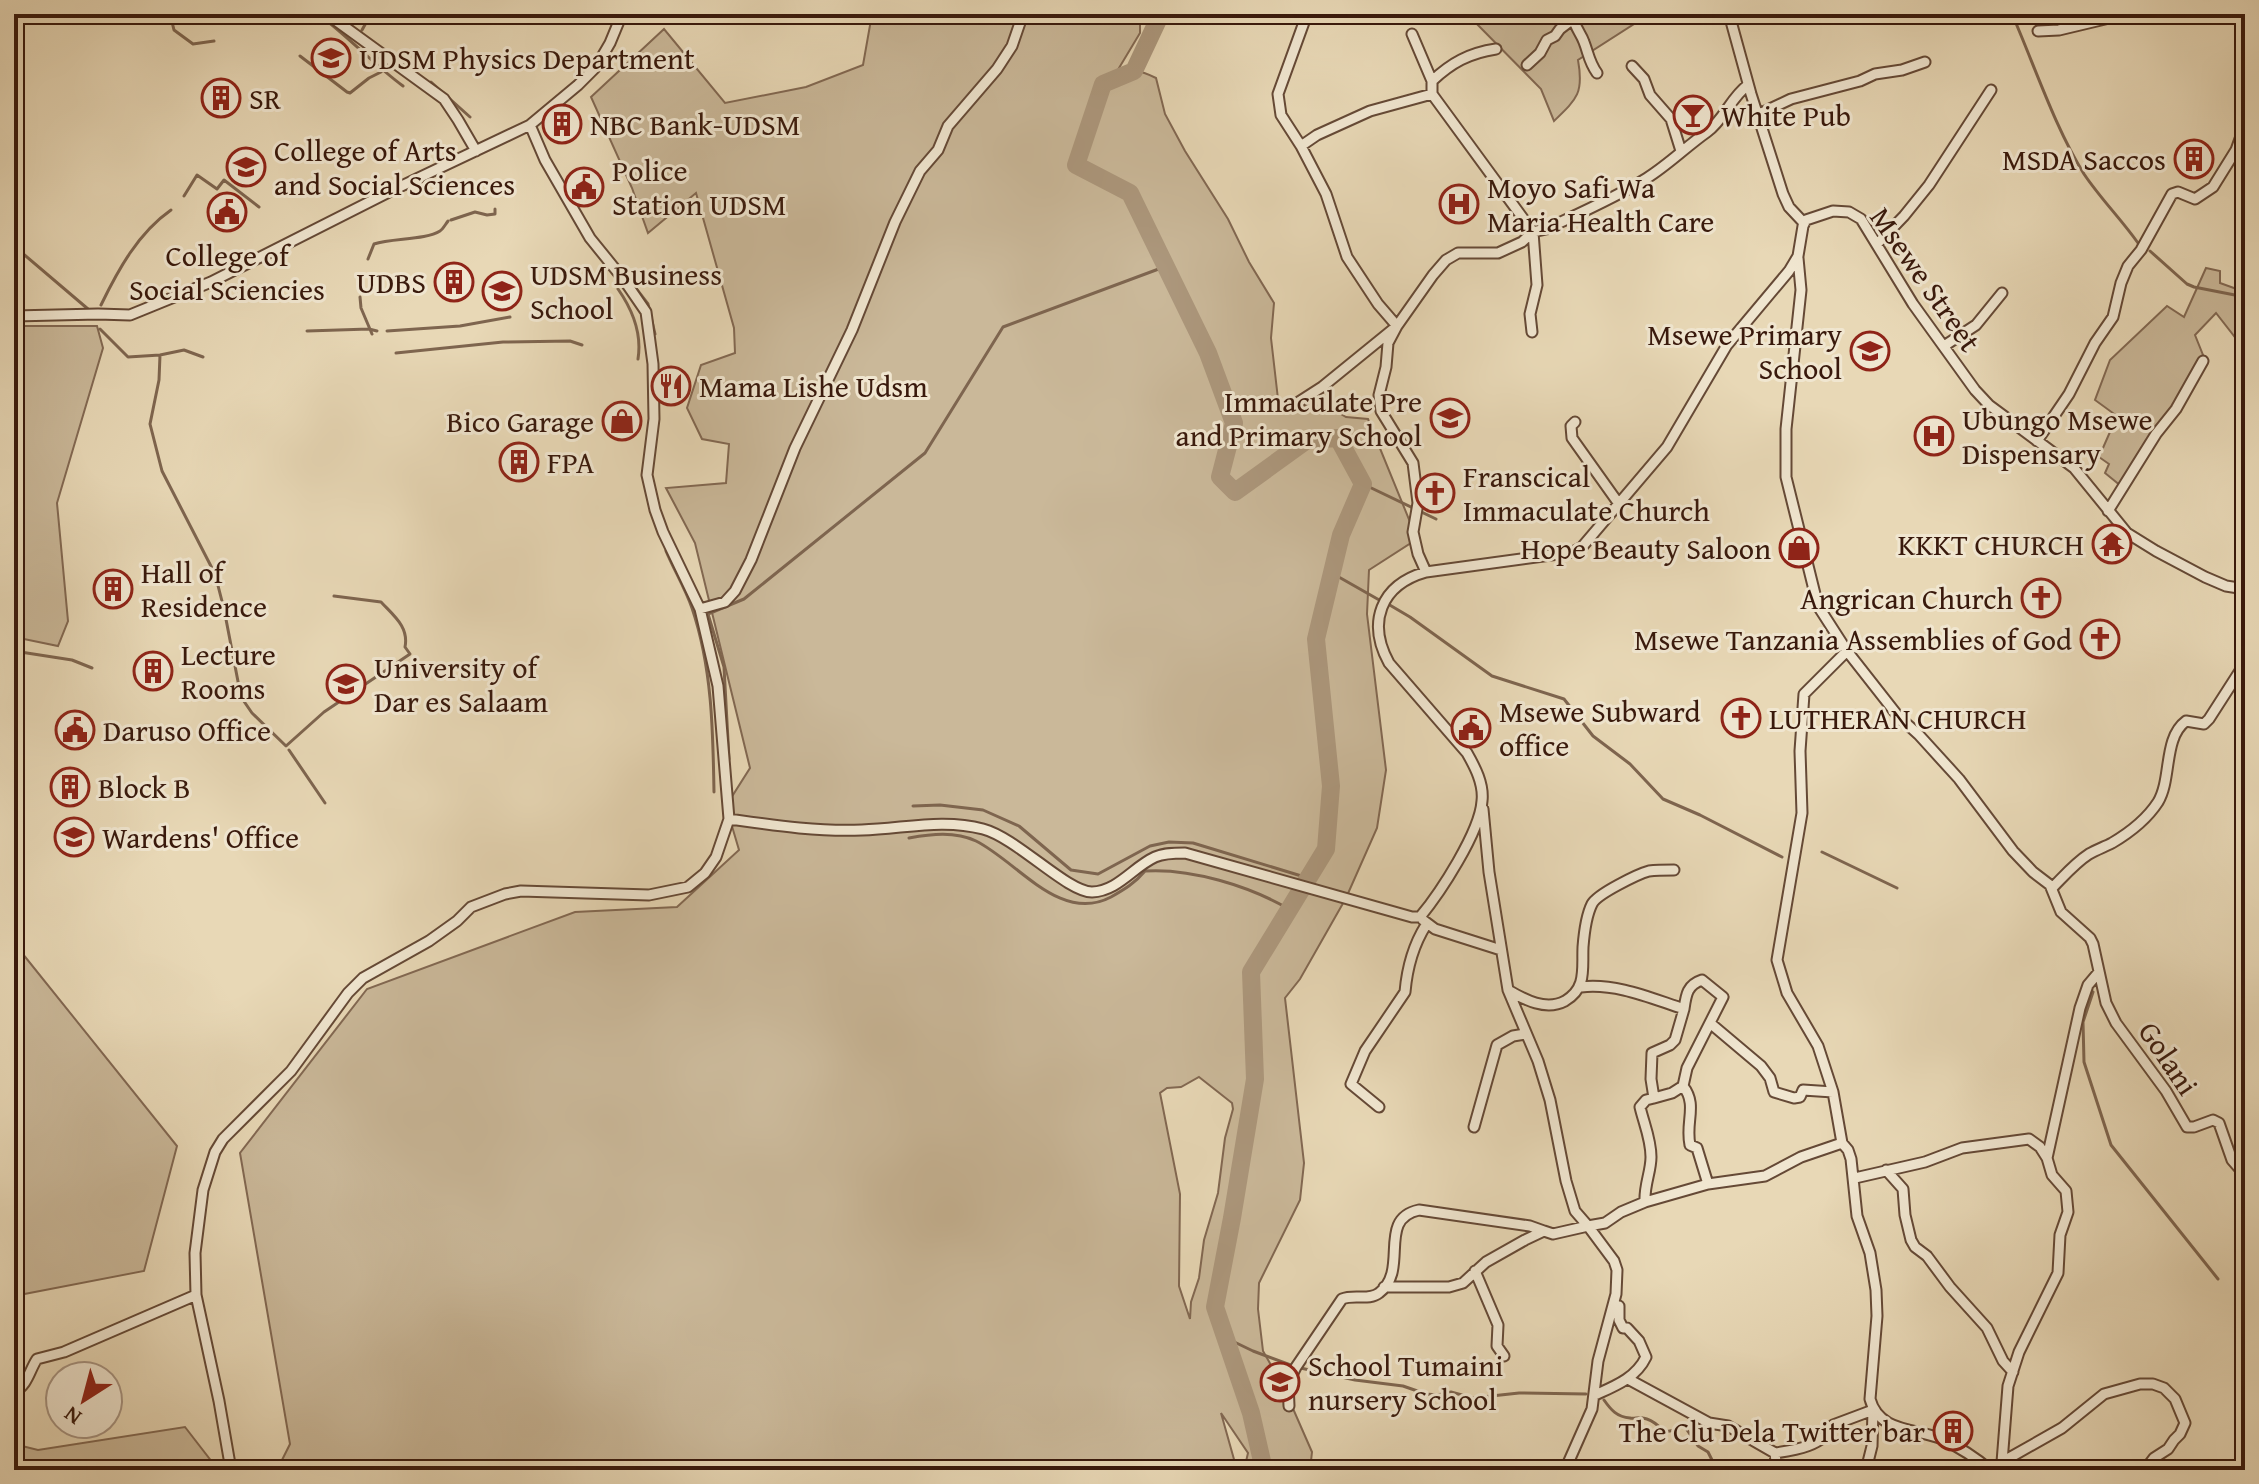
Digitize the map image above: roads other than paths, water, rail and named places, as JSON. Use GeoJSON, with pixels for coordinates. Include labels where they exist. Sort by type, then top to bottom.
{"type":"FeatureCollection","features":[{"type":"Feature","properties":{"kind":"street"},"geometry":{"type":"LineString","coordinates":[[327,14],[444,99],[476,151]]}},
{"type":"Feature","properties":{"kind":"street"},"geometry":{"type":"LineString","coordinates":[[14,316],[130,315],[211,282],[530,125],[596,67],[622,14]]}},
{"type":"Feature","properties":{"kind":"street"},"geometry":{"type":"LineString","coordinates":[[700,609],[725,602],[740,580],[795,448],[852,330],[895,222],[920,171],[938,150],[948,126],[997,69],[1012,46],[1023,14]]}},
{"type":"Feature","properties":{"kind":"street"},"geometry":{"type":"LineString","coordinates":[[1307,14],[1278,94],[1281,115],[1326,194],[1347,257],[1378,304],[1397,326]]}},
{"type":"Feature","properties":{"kind":"street"},"geometry":{"type":"LineString","coordinates":[[1729,14],[1785,201],[1804,223],[1798,256],[1801,290],[1787,414],[1786,477],[1818,606],[1833,632],[1898,716],[1959,779],[2013,851],[2052,888],[2061,912],[2090,938],[2099,972],[2088,985],[2080,1008],[2047,1158]]}},
{"type":"Feature","properties":{"kind":"street"},"geometry":{"type":"LineString","coordinates":[[2038,31],[2059,30],[2126,14]]}},
{"type":"Feature","properties":{"kind":"street"},"geometry":{"type":"LineString","coordinates":[[1527,65],[1540,53],[1547,40],[1555,36],[1573,16]]}},
{"type":"Feature","properties":{"kind":"street"},"geometry":{"type":"LineString","coordinates":[[1573,16],[1590,63],[1597,73]]}},
{"type":"Feature","properties":{"kind":"street"},"geometry":{"type":"LineString","coordinates":[[1412,34],[1432,81],[1432,94],[1533,232],[1537,285],[1530,314],[1532,332]]}},
{"type":"Feature","properties":{"kind":"street"},"geometry":{"type":"LineString","coordinates":[[1432,81],[1469,55],[1496,49]]}},
{"type":"Feature","properties":{"kind":"street"},"geometry":{"type":"LineString","coordinates":[[1757,115],[1791,99],[1925,62]]}},
{"type":"Feature","properties":{"kind":"street"},"geometry":{"type":"LineString","coordinates":[[1632,66],[1645,80],[1650,95],[1671,119],[1681,151]]}},
{"type":"Feature","properties":{"kind":"street"},"geometry":{"type":"LineString","coordinates":[[1426,572],[1413,532],[1418,503],[1413,463],[1381,411],[1379,395],[1388,343],[1397,326],[1446,260],[1458,253],[1498,253],[1522,242],[1533,232],[1546,229],[1649,177],[1714,126],[1738,93],[1748,85]]}},
{"type":"Feature","properties":{"kind":"street"},"geometry":{"type":"LineString","coordinates":[[1878,243],[1929,185],[1991,90]]}},
{"type":"Feature","properties":{"kind":"street"},"geometry":{"type":"LineString","coordinates":[[1301,146],[1317,135],[1370,111],[1432,94]]}},
{"type":"Feature","properties":{"kind":"street"},"geometry":{"type":"LineString","coordinates":[[231,1470],[196,1295],[195,1253],[201,1206],[210,1163],[223,1139],[291,1071],[348,993],[363,978],[429,941],[471,907],[521,891],[649,895],[688,887],[705,873],[716,857],[729,819],[718,686],[700,609],[663,532],[647,475],[654,419],[653,364],[646,312],[590,238],[545,160],[530,125]]}},
{"type":"Feature","properties":{"kind":"street"},"geometry":{"type":"LineString","coordinates":[[2037,441],[2113,317],[2128,266],[2141,250],[2172,194],[2178,192],[2195,199],[2213,187],[2236,150],[2245,125]]}},
{"type":"Feature","properties":{"kind":"street"},"geometry":{"type":"LineString","coordinates":[[2236,150],[2245,157]]}},
{"type":"Feature","properties":{"kind":"street","name":"Msewe Street"},"geometry":{"type":"LineString","coordinates":[[1804,223],[1811,217],[1833,211],[1849,212],[1861,219],[1898,280],[1975,390],[1989,405],[2074,468],[2127,533],[2214,581],[2245,589]]}},
{"type":"Feature","properties":{"kind":"street"},"geometry":{"type":"LineString","coordinates":[[1565,1470],[1592,1409],[1598,1361],[1616,1294],[1617,1270],[1614,1261],[1575,1211],[1550,1100],[1538,1061],[1508,990],[1479,780],[1467,753],[1389,663],[1379,638],[1381,608],[1388,595],[1413,576],[1573,552],[1589,540],[1667,447],[1727,345],[1798,256]]}},
{"type":"Feature","properties":{"kind":"street"},"geometry":{"type":"LineString","coordinates":[[1944,346],[1976,325],[2002,293]]}},
{"type":"Feature","properties":{"kind":"street"},"geometry":{"type":"LineString","coordinates":[[1294,405],[1322,387],[1397,326]]}},
{"type":"Feature","properties":{"kind":"street"},"geometry":{"type":"LineString","coordinates":[[2108,511],[2156,434],[2176,409],[2203,361]]}},
{"type":"Feature","properties":{"kind":"street"},"geometry":{"type":"LineString","coordinates":[[1575,422],[1571,426],[1572,438],[1619,504]]}},
{"type":"Feature","properties":{"kind":"street"},"geometry":{"type":"LineString","coordinates":[[1847,651],[1804,694],[1800,751],[1802,813],[1777,960],[1787,993],[1818,1046],[1833,1092],[1842,1143],[1848,1150],[1855,1178],[1857,1216],[1870,1253],[1877,1316],[1870,1399],[1873,1410],[1872,1446],[1866,1470]]}},
{"type":"Feature","properties":{"kind":"street"},"geometry":{"type":"LineString","coordinates":[[2052,888],[2081,860],[2109,845],[2145,819],[2162,793],[2171,747],[2180,725],[2186,721],[2204,724],[2245,663]]}},
{"type":"Feature","properties":{"kind":"street"},"geometry":{"type":"LineString","coordinates":[[1379,1107],[1351,1084],[1365,1051],[1405,992],[1423,921],[1468,841],[1482,803]]}},
{"type":"Feature","properties":{"kind":"street"},"geometry":{"type":"LineString","coordinates":[[729,819],[821,829],[861,830],[943,823],[984,829],[1013,842],[1070,883],[1088,892],[1102,891],[1116,885],[1155,857],[1185,853],[1412,917],[1501,950]]}},
{"type":"Feature","properties":{"kind":"street"},"geometry":{"type":"LineString","coordinates":[[1508,990],[1542,1005],[1554,1005],[1569,998],[1581,987],[1584,937],[1591,905],[1595,900],[1605,890],[1645,872],[1674,870]]}},
{"type":"Feature","properties":{"kind":"street","name":"Golani"},"geometry":{"type":"LineString","coordinates":[[2099,972],[2106,1003],[2116,1023],[2166,1091],[2185,1124],[2190,1128],[2213,1120],[2219,1123],[2232,1160],[2245,1175]]}},
{"type":"Feature","properties":{"kind":"street"},"geometry":{"type":"LineString","coordinates":[[1645,1202],[1651,1153],[1640,1107],[1643,1102],[1672,1093],[1683,1086],[1687,1068],[1723,997],[1702,980],[1693,984],[1687,992],[1675,1040],[1652,1053],[1654,1098]]}},
{"type":"Feature","properties":{"kind":"street"},"geometry":{"type":"LineString","coordinates":[[1581,987],[1616,987],[1684,1009]]}},
{"type":"Feature","properties":{"kind":"street"},"geometry":{"type":"LineString","coordinates":[[1710,1023],[1761,1066],[1770,1078],[1774,1092],[1794,1098],[1800,1097],[1803,1090],[1833,1092]]}},
{"type":"Feature","properties":{"kind":"street"},"geometry":{"type":"LineString","coordinates":[[1474,1127],[1497,1045],[1513,1036],[1525,1034]]}},
{"type":"Feature","properties":{"kind":"street"},"geometry":{"type":"LineString","coordinates":[[1683,1086],[1689,1093],[1691,1103],[1687,1129],[1690,1145],[1697,1148],[1708,1184]]}},
{"type":"Feature","properties":{"kind":"street"},"geometry":{"type":"LineString","coordinates":[[1855,1178],[1925,1162],[1962,1148],[2029,1139],[2047,1158],[2052,1175],[2066,1191],[2068,1212],[2060,1235],[2058,1273],[2019,1352],[2008,1386],[2002,1462]]}},
{"type":"Feature","properties":{"kind":"street"},"geometry":{"type":"LineString","coordinates":[[1289,1406],[1288,1383],[1342,1299],[1381,1292],[1394,1270],[1396,1225],[1411,1211],[1464,1215],[1530,1226],[1553,1234],[1605,1223],[1645,1202],[1708,1184],[1765,1176],[1801,1157],[1842,1143]]}},
{"type":"Feature","properties":{"kind":"street"},"geometry":{"type":"LineString","coordinates":[[1886,1170],[1903,1189],[1905,1215],[1915,1247],[1927,1256],[1987,1328],[2003,1361],[2013,1372]]}},
{"type":"Feature","properties":{"kind":"street"},"geometry":{"type":"LineString","coordinates":[[1384,1287],[1449,1287],[1463,1283],[1486,1262],[1544,1231]]}},
{"type":"Feature","properties":{"kind":"street"},"geometry":{"type":"LineString","coordinates":[[1475,1271],[1498,1325],[1497,1346],[1504,1356]]}},
{"type":"Feature","properties":{"kind":"street"},"geometry":{"type":"LineString","coordinates":[[1595,1395],[1628,1379],[1646,1357],[1639,1341],[1627,1328],[1623,1328],[1619,1320],[1616,1294]]}},
{"type":"Feature","properties":{"kind":"street"},"geometry":{"type":"LineString","coordinates":[[14,1392],[27,1382],[37,1359],[64,1352],[196,1295]]}},
{"type":"Feature","properties":{"kind":"street"},"geometry":{"type":"LineString","coordinates":[[1628,1379],[1709,1423],[1728,1426],[1775,1453],[1819,1442],[1828,1436],[1833,1425],[1873,1410]]}},
{"type":"Feature","properties":{"kind":"street"},"geometry":{"type":"LineString","coordinates":[[1873,1410],[1896,1427],[1941,1439],[1992,1470],[2062,1428],[2104,1394],[2140,1384],[2153,1384],[2164,1388],[2172,1396],[2185,1423],[2168,1449],[2154,1458],[2145,1470]]}},
{"type":"Feature","properties":{"kind":"street"},"geometry":{"type":"LineString","coordinates":[[1775,1453],[1777,1470]]}},
{"type":"Feature","properties":{"kind":"waterway"},"geometry":{"type":"LineString","coordinates":[[170,14],[174,30],[193,44],[214,41]]}},
{"type":"Feature","properties":{"kind":"waterway"},"geometry":{"type":"LineString","coordinates":[[226,14],[228,21]]}},
{"type":"Feature","properties":{"kind":"waterway"},"geometry":{"type":"LineString","coordinates":[[318,14],[403,86]]}},
{"type":"Feature","properties":{"kind":"waterway"},"geometry":{"type":"LineString","coordinates":[[362,30],[371,14]]}},
{"type":"Feature","properties":{"kind":"waterway"},"geometry":{"type":"LineString","coordinates":[[1157,14],[1158,20],[1134,71],[1103,84],[1076,165],[1130,193],[1208,353],[1234,423],[1220,477],[1235,492],[1307,440],[1338,438],[1363,484],[1341,535],[1316,639],[1331,786],[1326,849],[1251,972],[1255,1079],[1215,1307],[1251,1413],[1264,1470]]}},
{"type":"Feature","properties":{"kind":"waterway"},"geometry":{"type":"LineString","coordinates":[[2012,14],[2073,156],[2090,183],[2138,243]]}},
{"type":"Feature","properties":{"kind":"waterway"},"geometry":{"type":"LineString","coordinates":[[300,56],[350,93],[381,72]]}},
{"type":"Feature","properties":{"kind":"waterway"},"geometry":{"type":"LineString","coordinates":[[431,82],[470,117]]}},
{"type":"Feature","properties":{"kind":"waterway"},"geometry":{"type":"LineString","coordinates":[[184,196],[197,175],[217,189],[224,180],[259,207]]}},
{"type":"Feature","properties":{"kind":"waterway"},"geometry":{"type":"LineString","coordinates":[[451,220],[475,212],[495,214],[495,209]]}},
{"type":"Feature","properties":{"kind":"waterway"},"geometry":{"type":"LineString","coordinates":[[101,305],[139,241],[171,210]]}},
{"type":"Feature","properties":{"kind":"waterway"},"geometry":{"type":"LineString","coordinates":[[368,259],[374,244],[434,234],[448,221]]}},
{"type":"Feature","properties":{"kind":"waterway"},"geometry":{"type":"LineString","coordinates":[[14,246],[88,309]]}},
{"type":"Feature","properties":{"kind":"waterway"},"geometry":{"type":"LineString","coordinates":[[2150,251],[2187,284],[2245,297]]}},
{"type":"Feature","properties":{"kind":"waterway"},"geometry":{"type":"LineString","coordinates":[[729,759],[724,667],[708,614],[744,599],[925,453],[1003,327],[1164,267]]}},
{"type":"Feature","properties":{"kind":"waterway"},"geometry":{"type":"LineString","coordinates":[[628,278],[648,304],[655,334]]}},
{"type":"Feature","properties":{"kind":"waterway"},"geometry":{"type":"LineString","coordinates":[[618,289],[635,322],[639,340],[638,359]]}},
{"type":"Feature","properties":{"kind":"waterway"},"geometry":{"type":"LineString","coordinates":[[360,297],[361,308],[372,334]]}},
{"type":"Feature","properties":{"kind":"waterway"},"geometry":{"type":"LineString","coordinates":[[387,331],[460,326],[510,317]]}},
{"type":"Feature","properties":{"kind":"waterway"},"geometry":{"type":"LineString","coordinates":[[100,329],[128,357],[184,350],[203,357]]}},
{"type":"Feature","properties":{"kind":"waterway"},"geometry":{"type":"LineString","coordinates":[[307,331],[377,331]]}},
{"type":"Feature","properties":{"kind":"waterway"},"geometry":{"type":"LineString","coordinates":[[396,353],[503,342],[570,341],[582,345]]}},
{"type":"Feature","properties":{"kind":"waterway"},"geometry":{"type":"LineString","coordinates":[[160,355],[159,380],[150,424],[162,471],[215,574],[241,697],[252,713],[286,746],[324,712],[410,654],[405,647],[403,628],[381,602],[334,596]]}},
{"type":"Feature","properties":{"kind":"waterway"},"geometry":{"type":"LineString","coordinates":[[1363,484],[1436,519]]}},
{"type":"Feature","properties":{"kind":"waterway"},"geometry":{"type":"LineString","coordinates":[[666,551],[692,608],[704,653],[712,722],[714,792]]}},
{"type":"Feature","properties":{"kind":"waterway"},"geometry":{"type":"LineString","coordinates":[[1330,572],[1381,601]]}},
{"type":"Feature","properties":{"kind":"waterway"},"geometry":{"type":"LineString","coordinates":[[1388,604],[1492,676],[1564,699],[1593,736],[1630,764],[1663,799],[1782,857]]}},
{"type":"Feature","properties":{"kind":"waterway"},"geometry":{"type":"LineString","coordinates":[[14,651],[72,660],[92,668]]}},
{"type":"Feature","properties":{"kind":"waterway"},"geometry":{"type":"LineString","coordinates":[[289,750],[325,803]]}},
{"type":"Feature","properties":{"kind":"waterway"},"geometry":{"type":"LineString","coordinates":[[913,806],[940,805],[983,810],[1019,826],[1071,870],[1098,874],[1150,846],[1169,842],[1193,843],[1308,878]]}},
{"type":"Feature","properties":{"kind":"waterway"},"geometry":{"type":"LineString","coordinates":[[909,838],[943,834],[976,841],[1040,887],[1074,903],[1092,903],[1111,897],[1130,886],[1145,871],[1163,871],[1219,880],[1289,909]]}},
{"type":"Feature","properties":{"kind":"waterway"},"geometry":{"type":"LineString","coordinates":[[1822,852],[1897,888]]}},
{"type":"Feature","properties":{"kind":"waterway"},"geometry":{"type":"LineString","coordinates":[[2093,992],[2083,1022],[2084,1062],[2111,1145],[2218,1279]]}},
{"type":"Feature","properties":{"kind":"waterway"},"geometry":{"type":"LineString","coordinates":[[1226,1338],[1296,1367],[1355,1380],[1403,1386],[1426,1394],[1451,1392],[1473,1398],[1519,1393],[1586,1394]]}},
{"type":"Feature","properties":{"kind":"waterway"},"geometry":{"type":"LineString","coordinates":[[1604,1400],[1618,1415],[1650,1420],[1666,1431],[1683,1424],[1698,1446],[1708,1452],[1714,1464],[1724,1470]]}},
{"type":"Feature","properties":{"kind":"place","name":"UDSM Physics Department"},"geometry":{"type":"Point","coordinates":[331,58]}},
{"type":"Feature","properties":{"kind":"place","name":"SR"},"geometry":{"type":"Point","coordinates":[221,98]}},
{"type":"Feature","properties":{"kind":"place","name":"White Pub"},"geometry":{"type":"Point","coordinates":[1693,115]}},
{"type":"Feature","properties":{"kind":"place","name":"NBC Bank-UDSM"},"geometry":{"type":"Point","coordinates":[562,124]}},
{"type":"Feature","properties":{"kind":"place","name":"MSDA Saccos"},"geometry":{"type":"Point","coordinates":[2194,159]}},
{"type":"Feature","properties":{"kind":"place","name":"College of Arts and Social Sciences"},"geometry":{"type":"Point","coordinates":[246,167]}},
{"type":"Feature","properties":{"kind":"place","name":"Police Station UDSM"},"geometry":{"type":"Point","coordinates":[584,187]}},
{"type":"Feature","properties":{"kind":"place","name":"Moyo Safi Wa Maria Health Care"},"geometry":{"type":"Point","coordinates":[1459,204]}},
{"type":"Feature","properties":{"kind":"place","name":"College of Social Sciencies"},"geometry":{"type":"Point","coordinates":[227,212]}},
{"type":"Feature","properties":{"kind":"place","name":"UDBS"},"geometry":{"type":"Point","coordinates":[454,282]}},
{"type":"Feature","properties":{"kind":"place","name":"UDSM Business School"},"geometry":{"type":"Point","coordinates":[502,291]}},
{"type":"Feature","properties":{"kind":"place","name":"Msewe Primary School"},"geometry":{"type":"Point","coordinates":[1870,351]}},
{"type":"Feature","properties":{"kind":"place","name":"Mama Lishe Udsm"},"geometry":{"type":"Point","coordinates":[671,386]}},
{"type":"Feature","properties":{"kind":"place","name":"Immaculate Pre and Primary School"},"geometry":{"type":"Point","coordinates":[1450,418]}},
{"type":"Feature","properties":{"kind":"place","name":"Bico Garage"},"geometry":{"type":"Point","coordinates":[622,421]}},
{"type":"Feature","properties":{"kind":"place","name":"Ubungo Msewe Dispensary"},"geometry":{"type":"Point","coordinates":[1934,436]}},
{"type":"Feature","properties":{"kind":"place","name":"FPA"},"geometry":{"type":"Point","coordinates":[519,462]}},
{"type":"Feature","properties":{"kind":"place","name":"Franscical Immaculate Church"},"geometry":{"type":"Point","coordinates":[1435,493]}},
{"type":"Feature","properties":{"kind":"place","name":"KKKT CHURCH"},"geometry":{"type":"Point","coordinates":[2112,544]}},
{"type":"Feature","properties":{"kind":"place","name":"Hope Beauty Saloon"},"geometry":{"type":"Point","coordinates":[1799,548]}},
{"type":"Feature","properties":{"kind":"place","name":"Hall of Residence"},"geometry":{"type":"Point","coordinates":[113,589]}},
{"type":"Feature","properties":{"kind":"place","name":"Angrican Church"},"geometry":{"type":"Point","coordinates":[2041,598]}},
{"type":"Feature","properties":{"kind":"place","name":"Msewe Tanzania Assemblies of God"},"geometry":{"type":"Point","coordinates":[2100,639]}},
{"type":"Feature","properties":{"kind":"place","name":"Lecture Rooms"},"geometry":{"type":"Point","coordinates":[153,671]}},
{"type":"Feature","properties":{"kind":"place","name":"University of Dar es Salaam"},"geometry":{"type":"Point","coordinates":[346,684]}},
{"type":"Feature","properties":{"kind":"place","name":"LUTHERAN CHURCH"},"geometry":{"type":"Point","coordinates":[1741,718]}},
{"type":"Feature","properties":{"kind":"place","name":"Msewe Subward office"},"geometry":{"type":"Point","coordinates":[1471,728]}},
{"type":"Feature","properties":{"kind":"place","name":"Daruso Office"},"geometry":{"type":"Point","coordinates":[75,730]}},
{"type":"Feature","properties":{"kind":"place","name":"Block B"},"geometry":{"type":"Point","coordinates":[70,787]}},
{"type":"Feature","properties":{"kind":"place","name":"Wardens' Office"},"geometry":{"type":"Point","coordinates":[74,837]}},
{"type":"Feature","properties":{"kind":"place","name":"School Tumaini nursery School"},"geometry":{"type":"Point","coordinates":[1280,1382]}},
{"type":"Feature","properties":{"kind":"place","name":"The Clu Dela Twitter bar"},"geometry":{"type":"Point","coordinates":[1953,1431]}}]}
